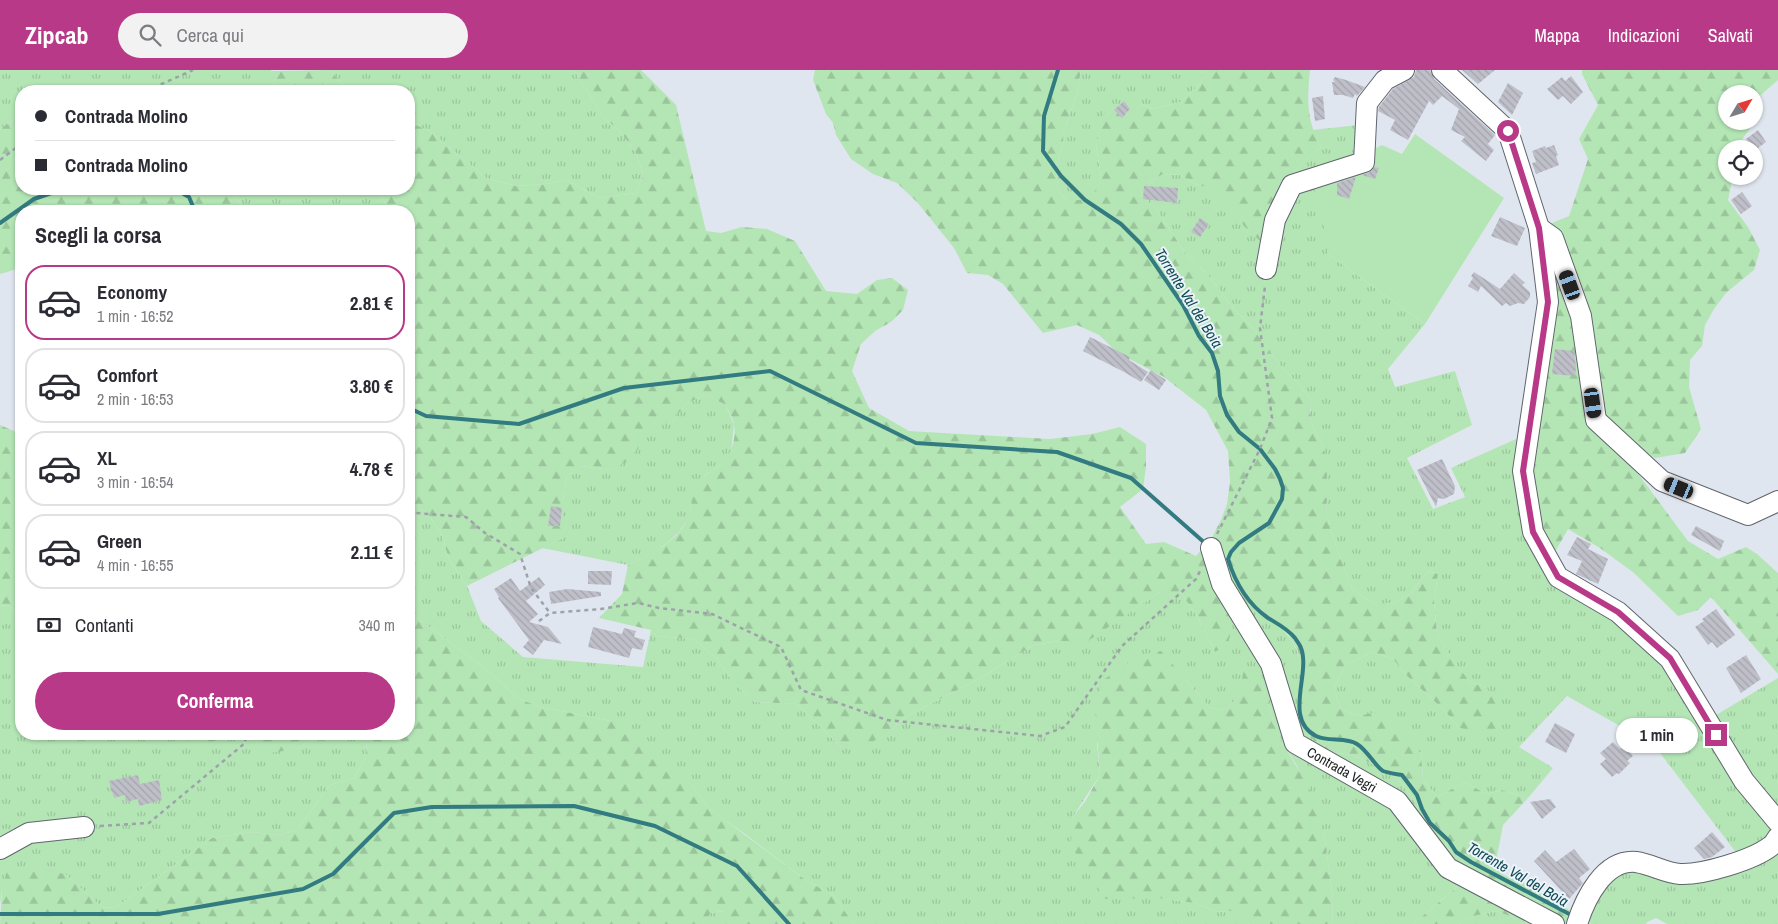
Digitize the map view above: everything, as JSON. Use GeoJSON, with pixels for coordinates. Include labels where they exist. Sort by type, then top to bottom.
{"type":"FeatureCollection","features":[{"type":"Feature","properties":{"kind":"street"},"geometry":{"type":"LineString","coordinates":[[1266,269],[1275,220],[1292,185],[1364,162],[1367,103],[1385,80],[1404,70]]}},
{"type":"Feature","properties":{"kind":"street"},"geometry":{"type":"LineString","coordinates":[[1442,70],[1508,131],[1539,228],[1548,302],[1523,471],[1533,532],[1558,577],[1618,612],[1670,658],[1744,781],[1778,822]]}},
{"type":"Feature","properties":{"kind":"street"},"geometry":{"type":"LineString","coordinates":[[1539,228],[1553,238],[1581,316],[1596,420],[1662,481],[1748,515],[1778,501]]}},
{"type":"Feature","properties":{"kind":"street","name":"Contrada Vegri"},"geometry":{"type":"LineString","coordinates":[[1211,548],[1222,584],[1271,664],[1296,743],[1397,801],[1448,868],[1554,924]]}},
{"type":"Feature","properties":{"kind":"street"},"geometry":{"type":"LineString","coordinates":[[0,849],[29,833],[84,827]]}},
{"type":"Feature","properties":{"kind":"street"},"geometry":{"type":"LineString","coordinates":[[1579,918],[1602,878],[1615,867],[1630,862],[1638,862],[1662,871],[1681,874],[1708,871],[1752,857],[1772,845],[1778,837]]}},
{"type":"Feature","properties":{"kind":"path"},"geometry":{"type":"LineString","coordinates":[[159,85],[193,70]]}},
{"type":"Feature","properties":{"kind":"path"},"geometry":{"type":"LineString","coordinates":[[0,160],[15,149]]}},
{"type":"Feature","properties":{"kind":"path"},"geometry":{"type":"LineString","coordinates":[[539,621],[550,613],[601,609],[638,603],[659,608],[712,614],[782,647],[801,690],[887,720],[1040,736],[1065,727],[1122,646],[1196,579],[1260,449],[1272,418],[1260,328],[1266,269]]}},
{"type":"Feature","properties":{"kind":"path"},"geometry":{"type":"LineString","coordinates":[[415,513],[466,517],[485,533],[520,554],[531,588],[550,613]]}},
{"type":"Feature","properties":{"kind":"path"},"geometry":{"type":"LineString","coordinates":[[84,827],[149,822],[245,743],[245,740]]}},
{"type":"Feature","properties":{"kind":"green space"},"geometry":{"type":"Polygon","coordinates":[[[0,70],[271,70],[275,85],[15,85],[15,119],[0,129],[0,70]]]}},
{"type":"Feature","properties":{"kind":"green space"},"geometry":{"type":"Polygon","coordinates":[[[330,70],[574,70],[603,117],[620,131],[636,153],[643,175],[636,193],[599,198],[567,180],[546,184],[516,186],[486,178],[430,131],[415,125],[415,85],[344,85],[330,70]]]}},
{"type":"Feature","properties":{"kind":"green space"},"geometry":{"type":"Polygon","coordinates":[[[330,70],[344,85],[274,85],[271,71],[330,70]]]}},
{"type":"Feature","properties":{"kind":"green space"},"geometry":{"type":"Polygon","coordinates":[[[574,70],[641,70],[676,105],[706,231],[721,233],[742,227],[767,229],[795,241],[826,291],[857,294],[877,280],[892,278],[908,290],[903,310],[891,322],[875,331],[861,344],[852,371],[869,408],[909,431],[1050,439],[1092,434],[1120,427],[1146,444],[1146,467],[1143,489],[1120,507],[1146,544],[1164,542],[1196,556],[1211,539],[1221,520],[1227,504],[1230,482],[1228,451],[1206,410],[1164,377],[1118,353],[1099,335],[1077,325],[1043,333],[1003,284],[988,275],[967,273],[954,248],[917,202],[897,183],[873,174],[851,159],[836,135],[833,123],[826,114],[813,80],[815,70],[1081,70],[1077,94],[1064,131],[1063,143],[1056,168],[1058,190],[1066,200],[1082,200],[1097,189],[1101,177],[1096,145],[1104,113],[1113,106],[1126,107],[1141,104],[1153,109],[1180,102],[1201,83],[1204,70],[1310,70],[1308,91],[1310,118],[1321,147],[1301,164],[1280,192],[1270,210],[1260,241],[1244,226],[1221,192],[1196,184],[1180,175],[1163,174],[1149,182],[1141,195],[1156,209],[1186,254],[1208,275],[1233,308],[1251,326],[1283,369],[1297,382],[1310,399],[1311,423],[1327,459],[1327,516],[1352,589],[1374,604],[1394,603],[1411,593],[1428,571],[1438,574],[1434,602],[1437,633],[1450,656],[1470,682],[1487,688],[1496,704],[1499,727],[1495,737],[1458,727],[1445,711],[1407,676],[1393,659],[1373,652],[1346,664],[1334,688],[1340,708],[1357,716],[1378,712],[1404,732],[1421,754],[1423,779],[1437,797],[1465,782],[1486,794],[1502,790],[1528,798],[1503,825],[1497,856],[1503,875],[1523,882],[1592,924],[1522,924],[1512,917],[1496,911],[1474,916],[1459,924],[1413,924],[1458,886],[1456,863],[1442,836],[1393,773],[1352,755],[1323,751],[1300,724],[1298,684],[1301,673],[1298,651],[1287,633],[1255,605],[1237,607],[1228,644],[1215,652],[1198,617],[1180,592],[1160,592],[1088,641],[1059,641],[1034,645],[975,681],[905,717],[889,732],[867,745],[841,747],[797,704],[754,702],[734,683],[717,659],[694,639],[657,636],[651,630],[599,618],[622,594],[628,565],[664,546],[679,532],[689,515],[696,485],[719,466],[729,453],[735,430],[732,417],[725,404],[704,395],[686,404],[672,422],[656,422],[645,431],[638,450],[626,462],[611,470],[581,466],[567,476],[563,500],[563,538],[467,586],[449,559],[441,533],[428,514],[415,504],[415,205],[386,205],[381,195],[415,195],[415,125],[430,131],[486,178],[516,186],[546,184],[567,180],[599,198],[636,193],[643,175],[636,153],[620,131],[603,117],[574,70]]]}},
{"type":"Feature","properties":{"kind":"green space"},"geometry":{"type":"Polygon","coordinates":[[[1081,70],[1204,70],[1201,83],[1180,102],[1153,109],[1141,104],[1096,145],[1101,177],[1097,190],[1082,200],[1066,200],[1058,190],[1056,168],[1063,143],[1064,131],[1077,94],[1081,70]]]}},
{"type":"Feature","properties":{"kind":"green space"},"geometry":{"type":"Polygon","coordinates":[[[1582,70],[1778,70],[1778,80],[1763,93],[1763,85],[1718,85],[1718,130],[1749,130],[1742,140],[1718,140],[1718,185],[1731,185],[1728,200],[1748,227],[1760,250],[1754,270],[1726,293],[1714,309],[1705,325],[1702,346],[1690,360],[1689,387],[1701,429],[1685,453],[1655,458],[1633,445],[1619,448],[1688,541],[1718,559],[1746,547],[1757,554],[1778,573],[1778,674],[1711,597],[1698,610],[1678,616],[1634,573],[1600,548],[1568,529],[1550,561],[1525,457],[1546,329],[1540,228],[1569,216],[1588,159],[1579,139],[1598,105],[1582,74],[1582,70]]]}},
{"type":"Feature","properties":{"kind":"green space"},"geometry":{"type":"Polygon","coordinates":[[[15,119],[15,195],[235,195],[241,205],[15,205],[15,270],[0,274],[0,129],[15,119]]]}},
{"type":"Feature","properties":{"kind":"green space"},"geometry":{"type":"Polygon","coordinates":[[[1359,125],[1360,156],[1328,254],[1425,324],[1388,369],[1395,387],[1455,371],[1472,425],[1407,458],[1433,509],[1465,497],[1451,468],[1525,435],[1550,561],[1628,616],[1711,718],[1778,678],[1778,924],[1667,924],[1656,918],[1646,924],[1592,924],[1582,917],[1590,892],[1634,861],[1676,873],[1741,859],[1657,749],[1645,752],[1627,730],[1567,696],[1519,747],[1553,768],[1528,798],[1502,790],[1486,794],[1465,782],[1437,797],[1423,779],[1421,754],[1378,713],[1357,716],[1340,708],[1334,688],[1346,664],[1373,652],[1393,659],[1407,676],[1445,711],[1458,727],[1487,688],[1470,682],[1450,656],[1437,633],[1434,602],[1438,574],[1428,571],[1411,593],[1394,603],[1374,604],[1352,589],[1327,516],[1323,447],[1311,423],[1310,399],[1297,382],[1283,369],[1251,326],[1233,308],[1208,275],[1186,254],[1156,209],[1141,195],[1149,182],[1163,174],[1180,175],[1196,184],[1221,191],[1231,205],[1274,201],[1300,165],[1321,147],[1312,130],[1359,125]]]}},
{"type":"Feature","properties":{"kind":"green space"},"geometry":{"type":"Polygon","coordinates":[[[1415,134],[1504,198],[1425,324],[1328,254],[1320,203],[1328,164],[1360,156],[1382,145],[1402,154],[1415,134]]]}},
{"type":"Feature","properties":{"kind":"green space"},"geometry":{"type":"Polygon","coordinates":[[[235,195],[381,195],[386,205],[241,205],[235,195]]]}},
{"type":"Feature","properties":{"kind":"green space"},"geometry":{"type":"Polygon","coordinates":[[[704,395],[725,403],[734,425],[731,452],[722,464],[705,475],[694,489],[689,517],[679,532],[655,552],[628,565],[542,548],[563,538],[563,500],[567,476],[580,466],[611,470],[638,450],[644,431],[656,422],[672,422],[686,404],[704,395]]]}},
{"type":"Feature","properties":{"kind":"green space"},"geometry":{"type":"Polygon","coordinates":[[[0,425],[15,431],[15,613],[11,607],[0,605],[0,425]]]}},
{"type":"Feature","properties":{"kind":"green space"},"geometry":{"type":"Polygon","coordinates":[[[415,504],[428,514],[441,533],[449,559],[467,586],[481,621],[523,657],[643,667],[651,630],[657,636],[694,639],[717,659],[734,683],[754,702],[797,704],[841,747],[889,732],[905,717],[975,681],[1034,645],[1059,641],[1088,640],[1160,592],[1180,592],[1198,617],[1215,652],[1237,607],[1255,604],[1279,626],[1297,651],[1301,672],[1298,695],[1300,708],[1323,751],[1352,755],[1393,773],[1442,836],[1456,864],[1458,886],[1413,924],[1332,924],[1333,899],[1324,833],[1297,766],[1278,734],[1262,682],[1239,696],[1225,710],[1210,708],[1186,680],[1097,743],[1100,775],[1072,818],[1133,898],[1157,898],[1194,903],[1219,912],[1239,909],[1249,924],[854,924],[833,895],[807,881],[710,809],[692,786],[611,721],[541,707],[519,699],[486,669],[415,616],[415,504]]]}},
{"type":"Feature","properties":{"kind":"green space"},"geometry":{"type":"Polygon","coordinates":[[[0,605],[11,607],[15,613],[15,740],[254,740],[259,746],[297,749],[310,740],[367,741],[366,757],[354,778],[330,785],[297,830],[279,835],[252,832],[212,838],[115,908],[102,907],[65,874],[2,890],[0,905],[0,605]]]}},
{"type":"Feature","properties":{"kind":"green space"},"geometry":{"type":"Polygon","coordinates":[[[415,616],[486,669],[519,699],[541,707],[611,721],[639,731],[692,786],[710,809],[807,881],[833,895],[854,924],[730,924],[723,911],[711,913],[702,924],[0,924],[2,890],[8,868],[30,868],[65,874],[102,907],[115,908],[212,838],[252,832],[279,835],[297,830],[330,785],[354,778],[366,757],[367,741],[365,740],[415,740],[415,616]]]}},
{"type":"Feature","properties":{"kind":"green space"},"geometry":{"type":"Polygon","coordinates":[[[1161,651],[1210,708],[1225,710],[1239,696],[1244,668],[1262,682],[1278,734],[1315,799],[1324,833],[1333,899],[1332,924],[1249,924],[1239,910],[1219,912],[1194,903],[1157,898],[1105,899],[1071,846],[1072,818],[1086,800],[1100,775],[1095,707],[1103,680],[1140,655],[1161,651]]]}},
{"type":"Feature","properties":{"kind":"green space"},"geometry":{"type":"Polygon","coordinates":[[[188,740],[217,740],[204,743],[188,740]]]}},
{"type":"Feature","properties":{"kind":"green space"},"geometry":{"type":"Polygon","coordinates":[[[254,740],[310,740],[297,749],[269,753],[254,740]]]}},
{"type":"Feature","properties":{"kind":"green space"},"geometry":{"type":"Polygon","coordinates":[[[724,911],[730,924],[702,924],[711,913],[724,911]]]}},
{"type":"Feature","properties":{"kind":"green space"},"geometry":{"type":"Polygon","coordinates":[[[1496,911],[1512,917],[1522,924],[1459,924],[1474,916],[1496,911]]]}},
{"type":"Feature","properties":{"kind":"building"},"geometry":{"type":"Polygon","coordinates":[[[1416,70],[1430,70],[1434,79],[1495,135],[1488,144],[1494,150],[1486,161],[1461,141],[1465,137],[1451,130],[1459,109],[1442,96],[1433,105],[1429,101],[1408,140],[1390,130],[1395,120],[1378,111],[1379,107],[1393,89],[1414,77],[1416,70]]]}},
{"type":"Feature","properties":{"kind":"building"},"geometry":{"type":"Polygon","coordinates":[[[1462,70],[1495,70],[1478,84],[1462,70]]]}},
{"type":"Feature","properties":{"kind":"building"},"geometry":{"type":"Polygon","coordinates":[[[1571,76],[1583,92],[1571,104],[1563,96],[1558,100],[1547,89],[1562,77],[1565,81],[1571,76]]]}},
{"type":"Feature","properties":{"kind":"building"},"geometry":{"type":"Polygon","coordinates":[[[1335,77],[1365,87],[1357,96],[1355,94],[1353,98],[1334,95],[1332,82],[1335,82],[1333,80],[1335,77]]]}},
{"type":"Feature","properties":{"kind":"building"},"geometry":{"type":"Polygon","coordinates":[[[1508,83],[1523,93],[1512,115],[1498,102],[1508,83]]]}},
{"type":"Feature","properties":{"kind":"building"},"geometry":{"type":"Polygon","coordinates":[[[1323,96],[1325,119],[1315,121],[1312,98],[1323,96]]]}},
{"type":"Feature","properties":{"kind":"building"},"geometry":{"type":"Polygon","coordinates":[[[1124,101],[1130,109],[1122,118],[1114,110],[1124,101]]]}},
{"type":"Feature","properties":{"kind":"building"},"geometry":{"type":"Polygon","coordinates":[[[1758,130],[1766,142],[1763,144],[1763,140],[1746,139],[1758,130]]]}},
{"type":"Feature","properties":{"kind":"building"},"geometry":{"type":"Polygon","coordinates":[[[1554,145],[1559,165],[1536,174],[1532,163],[1536,162],[1532,151],[1554,145]]]}},
{"type":"Feature","properties":{"kind":"building"},"geometry":{"type":"Polygon","coordinates":[[[1374,167],[1379,168],[1375,179],[1362,175],[1368,173],[1374,167]]]}},
{"type":"Feature","properties":{"kind":"building"},"geometry":{"type":"Polygon","coordinates":[[[1356,177],[1349,199],[1337,195],[1337,183],[1356,177]]]}},
{"type":"Feature","properties":{"kind":"building"},"geometry":{"type":"Polygon","coordinates":[[[1144,186],[1178,188],[1177,203],[1143,199],[1144,186]]]}},
{"type":"Feature","properties":{"kind":"building"},"geometry":{"type":"Polygon","coordinates":[[[1742,192],[1752,206],[1741,214],[1731,200],[1742,192]]]}},
{"type":"Feature","properties":{"kind":"building"},"geometry":{"type":"Polygon","coordinates":[[[1500,217],[1525,228],[1517,246],[1491,236],[1500,217]]]}},
{"type":"Feature","properties":{"kind":"building"},"geometry":{"type":"Polygon","coordinates":[[[1200,218],[1209,224],[1200,237],[1191,232],[1200,218]]]}},
{"type":"Feature","properties":{"kind":"building"},"geometry":{"type":"Polygon","coordinates":[[[1474,272],[1500,289],[1514,273],[1525,283],[1522,285],[1530,292],[1530,297],[1524,304],[1518,303],[1510,306],[1506,303],[1502,306],[1481,286],[1478,292],[1468,286],[1474,272]]]}},
{"type":"Feature","properties":{"kind":"building"},"geometry":{"type":"Polygon","coordinates":[[[1090,337],[1130,357],[1129,360],[1148,372],[1141,382],[1083,351],[1090,337]]]}},
{"type":"Feature","properties":{"kind":"building"},"geometry":{"type":"Polygon","coordinates":[[[1555,349],[1574,351],[1575,376],[1552,374],[1555,349]]]}},
{"type":"Feature","properties":{"kind":"building"},"geometry":{"type":"Polygon","coordinates":[[[1151,370],[1166,380],[1159,390],[1144,380],[1151,370]]]}},
{"type":"Feature","properties":{"kind":"building"},"geometry":{"type":"Polygon","coordinates":[[[1442,459],[1455,486],[1454,494],[1444,499],[1438,498],[1436,507],[1417,470],[1442,459]]]}},
{"type":"Feature","properties":{"kind":"building"},"geometry":{"type":"Polygon","coordinates":[[[551,506],[562,508],[560,526],[548,526],[551,506]]]}},
{"type":"Feature","properties":{"kind":"building"},"geometry":{"type":"Polygon","coordinates":[[[1696,526],[1724,541],[1720,551],[1691,535],[1696,526]]]}},
{"type":"Feature","properties":{"kind":"building"},"geometry":{"type":"Polygon","coordinates":[[[1577,537],[1591,544],[1588,549],[1608,559],[1598,584],[1576,574],[1582,561],[1567,555],[1577,537]]]}},
{"type":"Feature","properties":{"kind":"building"},"geometry":{"type":"Polygon","coordinates":[[[588,571],[612,571],[611,585],[588,584],[588,571]]]}},
{"type":"Feature","properties":{"kind":"building"},"geometry":{"type":"Polygon","coordinates":[[[539,577],[545,585],[526,601],[538,614],[529,622],[548,627],[562,644],[544,640],[533,655],[523,647],[529,640],[498,598],[494,589],[511,578],[520,591],[539,577]]]}},
{"type":"Feature","properties":{"kind":"building"},"geometry":{"type":"Polygon","coordinates":[[[567,589],[601,592],[601,596],[551,604],[549,592],[567,589]]]}},
{"type":"Feature","properties":{"kind":"building"},"geometry":{"type":"Polygon","coordinates":[[[1716,609],[1735,635],[1717,648],[1712,642],[1708,645],[1695,627],[1704,621],[1702,619],[1716,609]]]}},
{"type":"Feature","properties":{"kind":"building"},"geometry":{"type":"Polygon","coordinates":[[[593,627],[622,634],[624,628],[636,631],[634,637],[645,640],[642,650],[632,648],[629,658],[588,647],[593,627]]]}},
{"type":"Feature","properties":{"kind":"building"},"geometry":{"type":"Polygon","coordinates":[[[1746,655],[1761,679],[1741,693],[1726,668],[1746,655]]]}},
{"type":"Feature","properties":{"kind":"building"},"geometry":{"type":"Polygon","coordinates":[[[1555,723],[1575,734],[1566,753],[1545,742],[1555,723]]]}},
{"type":"Feature","properties":{"kind":"building"},"geometry":{"type":"Polygon","coordinates":[[[1613,742],[1620,749],[1624,745],[1633,756],[1627,761],[1630,763],[1619,774],[1617,773],[1612,777],[1600,764],[1606,759],[1600,753],[1613,742]]]}},
{"type":"Feature","properties":{"kind":"building"},"geometry":{"type":"Polygon","coordinates":[[[138,775],[140,784],[159,780],[162,800],[139,806],[138,799],[126,802],[125,795],[114,798],[109,781],[138,775]]]}},
{"type":"Feature","properties":{"kind":"building"},"geometry":{"type":"Polygon","coordinates":[[[1550,799],[1556,807],[1542,819],[1530,802],[1550,799]]]}},
{"type":"Feature","properties":{"kind":"building"},"geometry":{"type":"Polygon","coordinates":[[[1712,832],[1725,847],[1712,857],[1704,859],[1694,848],[1712,832]]]}},
{"type":"Feature","properties":{"kind":"building"},"geometry":{"type":"Polygon","coordinates":[[[1574,849],[1590,869],[1579,878],[1583,883],[1569,899],[1534,861],[1545,850],[1556,862],[1574,849]]]}},
{"type":"Feature","properties":{"kind":"waterway","name":"Torrente Val del Boia"},"geometry":{"type":"LineString","coordinates":[[1058,70],[1044,116],[1043,151],[1061,176],[1085,200],[1121,224],[1141,244],[1183,305],[1199,336],[1212,353],[1218,371],[1220,396],[1227,415],[1239,432],[1260,449],[1280,479],[1283,488],[1282,499],[1269,523],[1239,543],[1228,559],[1234,576],[1248,599],[1268,618],[1289,632],[1301,647],[1303,670],[1299,708],[1301,719],[1306,728],[1321,738],[1353,742],[1364,750],[1383,771],[1402,775],[1417,795],[1430,823],[1449,841],[1456,852],[1471,862],[1573,916]]}},
{"type":"Feature","properties":{"kind":"waterway"},"geometry":{"type":"LineString","coordinates":[[26,205],[34,199],[46,195]]}},
{"type":"Feature","properties":{"kind":"waterway"},"geometry":{"type":"LineString","coordinates":[[186,195],[189,197],[192,205]]}},
{"type":"Feature","properties":{"kind":"waterway"},"geometry":{"type":"LineString","coordinates":[[0,223],[15,212]]}},
{"type":"Feature","properties":{"kind":"waterway"},"geometry":{"type":"LineString","coordinates":[[415,411],[426,416],[519,424],[624,388],[770,371],[916,443],[1057,452],[1131,478],[1206,544]]}},
{"type":"Feature","properties":{"kind":"waterway"},"geometry":{"type":"LineString","coordinates":[[0,914],[158,914],[303,889],[333,874],[394,813],[432,807],[574,806],[655,826],[737,866],[789,924]]}},
{"type":"Feature","properties":{"kind":"route"},"geometry":{"type":"LineString","coordinates":[[1508,131],[1539,228],[1548,302],[1523,471],[1533,532],[1558,577],[1618,612],[1670,658],[1716,735]]}}]}
